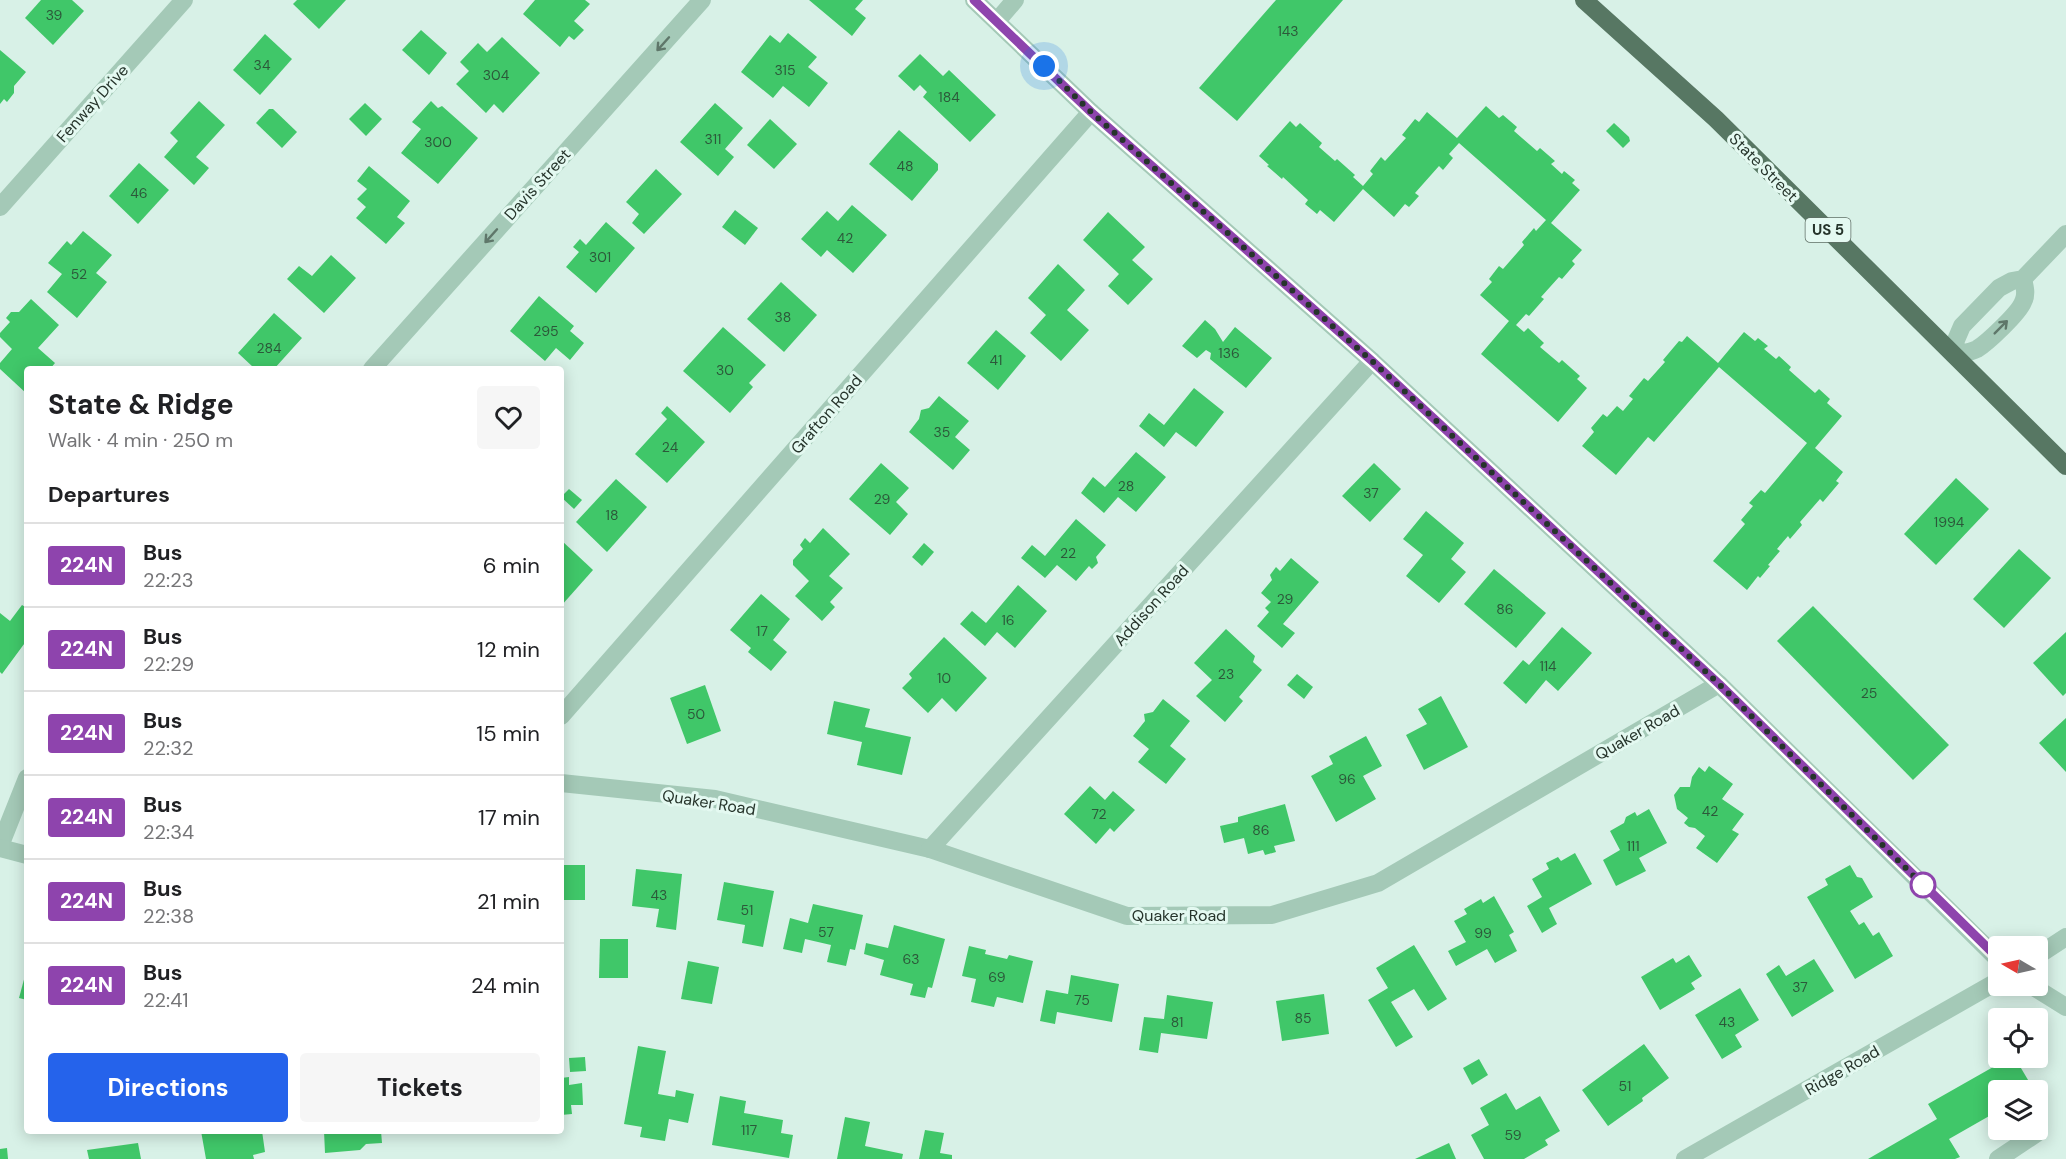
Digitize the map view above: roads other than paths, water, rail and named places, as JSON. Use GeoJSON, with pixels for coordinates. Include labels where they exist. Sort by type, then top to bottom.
{"type":"FeatureCollection","features":[{"type":"Feature","properties":{"kind":"main road","name":"State Street"},"geometry":{"type":"LineString","coordinates":[[1584,0],[1716,119],[2066,466]]}},
{"type":"Feature","properties":{"kind":"street","name":"Fenway Drive"},"geometry":{"type":"LineString","coordinates":[[0,207],[184,0]]}},
{"type":"Feature","properties":{"kind":"street","name":"Davis Street"},"geometry":{"type":"LineString","coordinates":[[375,366],[702,0]]}},
{"type":"Feature","properties":{"kind":"street"},"geometry":{"type":"LineString","coordinates":[[974,0],[1091,112],[1372,361],[1719,684],[1988,948]]}},
{"type":"Feature","properties":{"kind":"street"},"geometry":{"type":"LineString","coordinates":[[997,21],[1016,0]]}},
{"type":"Feature","properties":{"kind":"street","name":"Grafton Road"},"geometry":{"type":"LineString","coordinates":[[564,713],[1091,112]]}},
{"type":"Feature","properties":{"kind":"street"},"geometry":{"type":"LineString","coordinates":[[2024,279],[2026,292],[2020,308],[1984,344],[1968,352],[1954,355],[1956,340],[1962,326],[1999,288],[2024,279],[2066,234]]}},
{"type":"Feature","properties":{"kind":"street","name":"Addison Road"},"geometry":{"type":"LineString","coordinates":[[930,849],[1372,361]]}},
{"type":"Feature","properties":{"kind":"street","name":"Quaker Road"},"geometry":{"type":"LineString","coordinates":[[564,783],[715,799],[930,849],[1127,916],[1272,915],[1378,883],[1719,684]]}},
{"type":"Feature","properties":{"kind":"street"},"geometry":{"type":"LineString","coordinates":[[24,786],[0,847],[24,854]]}},
{"type":"Feature","properties":{"kind":"street"},"geometry":{"type":"LineString","coordinates":[[2048,949],[2066,937]]}},
{"type":"Feature","properties":{"kind":"street","name":"Ridge Road"},"geometry":{"type":"LineString","coordinates":[[1685,1159],[1988,987]]}},
{"type":"Feature","properties":{"kind":"street"},"geometry":{"type":"LineString","coordinates":[[2048,996],[2066,1007]]}},
{"type":"Feature","properties":{"kind":"street"},"geometry":{"type":"LineString","coordinates":[[1998,1159],[2026,1140]]}}]}
